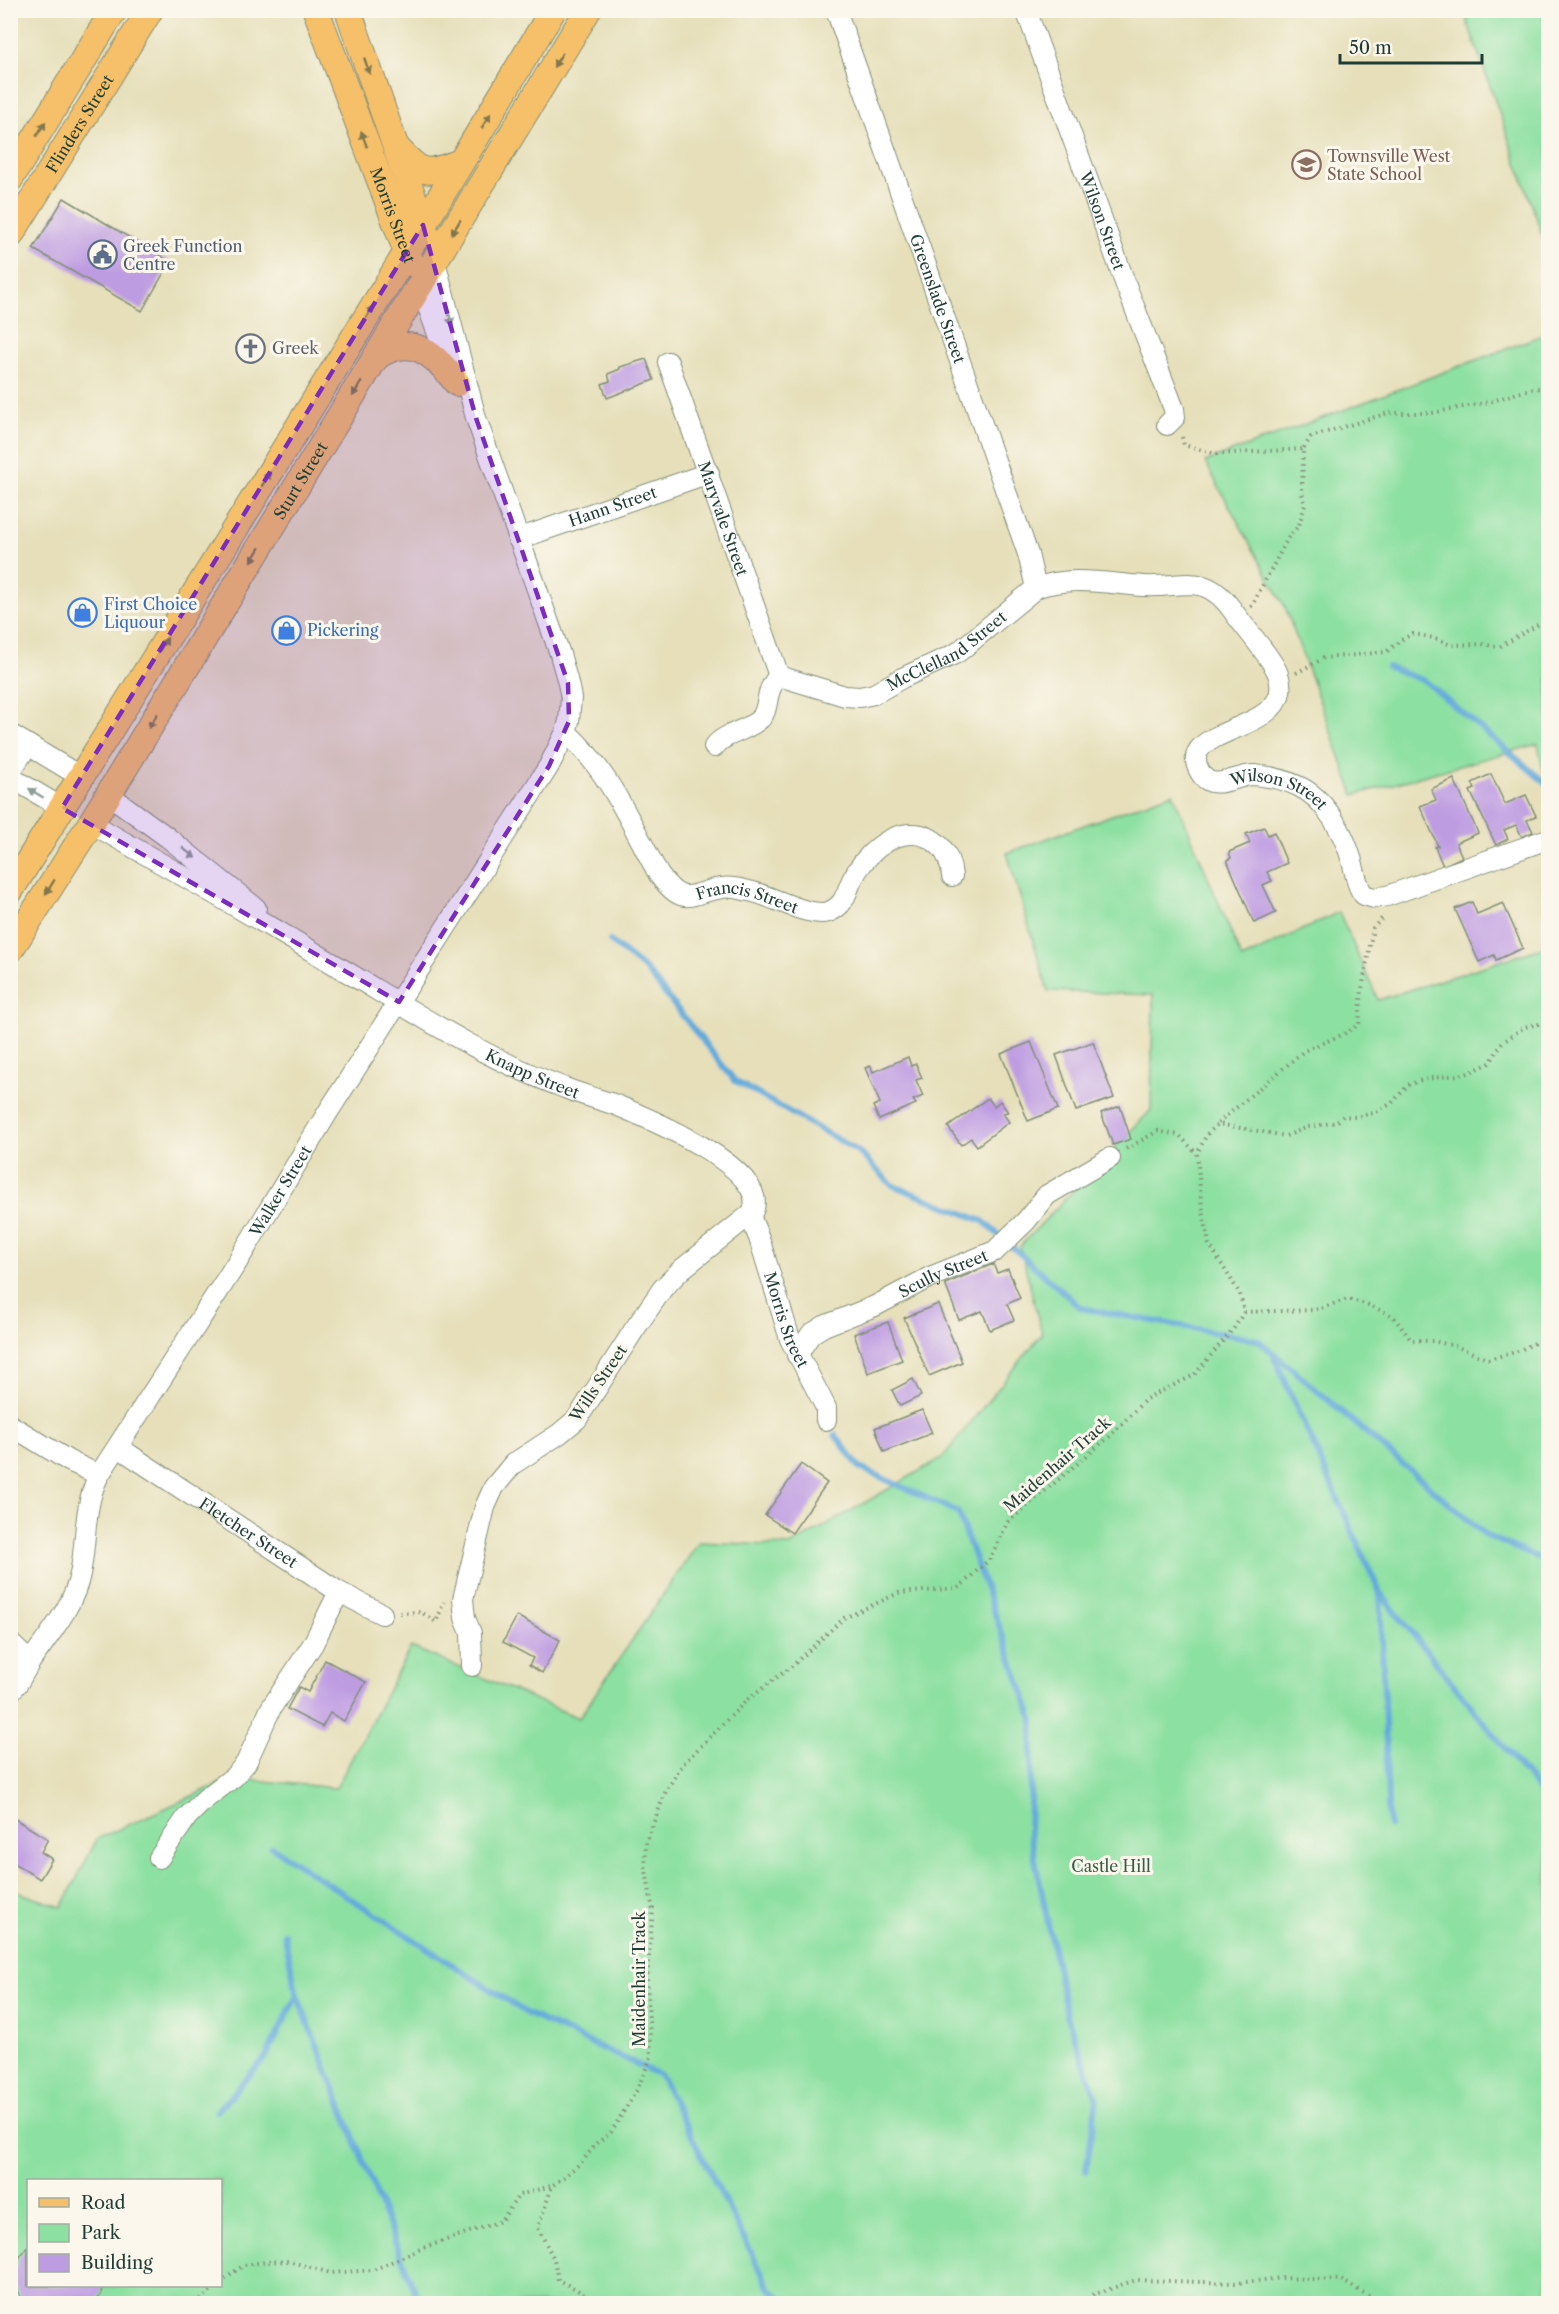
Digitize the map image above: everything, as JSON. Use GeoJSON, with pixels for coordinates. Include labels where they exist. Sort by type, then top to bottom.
{"type":"FeatureCollection","features":[{"type":"Feature","properties":{"kind":"main road","name":"Flinders Street"},"geometry":{"type":"LineString","coordinates":[[10,179],[114,10]]}},
{"type":"Feature","properties":{"kind":"main road","name":"Flinders Street"},"geometry":{"type":"LineString","coordinates":[[10,236],[150,10]]}},
{"type":"Feature","properties":{"kind":"main road","name":"Morris Street"},"geometry":{"type":"LineString","coordinates":[[316,10],[420,285]]}},
{"type":"Feature","properties":{"kind":"main road","name":"Morris Street"},"geometry":{"type":"LineString","coordinates":[[348,10],[435,261]]}},
{"type":"Feature","properties":{"kind":"main road","name":"Sturt Street"},"geometry":{"type":"LineString","coordinates":[[10,891],[407,252],[553,10]]}},
{"type":"Feature","properties":{"kind":"main road","name":"Sturt Street"},"geometry":{"type":"LineString","coordinates":[[10,950],[91,823],[588,10]]}},
{"type":"Feature","properties":{"kind":"main road"},"geometry":{"type":"LineString","coordinates":[[395,146],[415,167],[422,171],[437,170],[461,162]]}},
{"type":"Feature","properties":{"kind":"main road"},"geometry":{"type":"LineString","coordinates":[[376,357],[396,346],[412,346],[437,360],[457,383]]}},
{"type":"Feature","properties":{"kind":"main road"},"geometry":{"type":"LineString","coordinates":[[81,777],[108,794]]}},
{"type":"Feature","properties":{"kind":"main road"},"geometry":{"type":"LineString","coordinates":[[62,808],[91,823]]}},
{"type":"Feature","properties":{"kind":"street","name":"Greenslade Street"},"geometry":{"type":"LineString","coordinates":[[836,10],[1028,554],[1036,588]]}},
{"type":"Feature","properties":{"kind":"street","name":"Wilson Street"},"geometry":{"type":"LineString","coordinates":[[1026,10],[1137,316],[1171,421]]}},
{"type":"Feature","properties":{"kind":"street","name":"Morris Street"},"geometry":{"type":"LineString","coordinates":[[435,261],[476,418],[560,654],[568,683],[570,709],[566,732]]}},
{"type":"Feature","properties":{"kind":"street","name":"Morris Street"},"geometry":{"type":"LineString","coordinates":[[420,285],[442,349],[476,418]]}},
{"type":"Feature","properties":{"kind":"street","name":"Maryvale Street"},"geometry":{"type":"LineString","coordinates":[[668,362],[779,676]]}},
{"type":"Feature","properties":{"kind":"street","name":"Hann Street"},"geometry":{"type":"LineString","coordinates":[[518,539],[708,473]]}},
{"type":"Feature","properties":{"kind":"street","name":"McClelland Street"},"geometry":{"type":"LineString","coordinates":[[779,676],[845,696],[860,697],[874,694],[902,678],[957,654],[1036,588],[1050,584],[1088,581],[1151,586],[1188,583],[1210,587],[1224,597],[1242,624]]}},
{"type":"Feature","properties":{"kind":"street"},"geometry":{"type":"LineString","coordinates":[[1242,624],[1273,665],[1280,683]]}},
{"type":"Feature","properties":{"kind":"street"},"geometry":{"type":"LineString","coordinates":[[714,747],[724,738],[752,725],[762,717],[770,688],[779,676]]}},
{"type":"Feature","properties":{"kind":"street","name":"Wilson Street"},"geometry":{"type":"LineString","coordinates":[[1280,683],[1277,699],[1271,710],[1256,720],[1210,740],[1199,748],[1196,758],[1198,770],[1213,783],[1254,776],[1290,783],[1313,795],[1328,813],[1341,835],[1350,855],[1361,892],[1374,898],[1387,896]]}},
{"type":"Feature","properties":{"kind":"street","name":"Francis Street"},"geometry":{"type":"LineString","coordinates":[[566,732],[579,744],[608,780],[659,875],[680,895],[691,897],[720,888],[733,888],[764,894],[811,912],[825,913],[836,908],[845,899],[852,880],[867,858],[894,837],[910,834],[923,835],[937,843],[947,855],[952,876]]}},
{"type":"Feature","properties":{"kind":"street","name":"Walker Street"},"geometry":{"type":"LineString","coordinates":[[10,1692],[64,1612],[77,1587],[83,1560],[89,1497],[99,1475],[236,1264],[328,1112],[549,766],[566,732]]}},
{"type":"Feature","properties":{"kind":"street"},"geometry":{"type":"LineString","coordinates":[[10,734],[81,777]]}},
{"type":"Feature","properties":{"kind":"street"},"geometry":{"type":"LineString","coordinates":[[28,745],[10,775],[62,808]]}},
{"type":"Feature","properties":{"kind":"street","name":"Knapp Street"},"geometry":{"type":"LineString","coordinates":[[108,794],[220,878],[290,938]]}},
{"type":"Feature","properties":{"kind":"street","name":"Knapp Street"},"geometry":{"type":"LineString","coordinates":[[91,823],[498,1060],[564,1088],[618,1106],[709,1150],[734,1168],[746,1181],[755,1200],[754,1210],[750,1216]]}},
{"type":"Feature","properties":{"kind":"street"},"geometry":{"type":"LineString","coordinates":[[147,856],[160,832]]}},
{"type":"Feature","properties":{"kind":"street"},"geometry":{"type":"LineString","coordinates":[[1387,896],[1548,839]]}},
{"type":"Feature","properties":{"kind":"street","name":"Scully Street"},"geometry":{"type":"LineString","coordinates":[[797,1355],[811,1334],[824,1326],[875,1306],[930,1277],[992,1254],[1017,1231],[1047,1195],[1110,1158]]}},
{"type":"Feature","properties":{"kind":"street","name":"Morris Street"},"geometry":{"type":"LineString","coordinates":[[750,1216],[797,1355],[826,1408],[826,1420]]}},
{"type":"Feature","properties":{"kind":"street","name":"Wills Street"},"geometry":{"type":"LineString","coordinates":[[472,1666],[471,1633],[464,1614],[463,1599],[489,1496],[513,1464],[559,1434],[577,1419],[663,1288],[682,1269],[750,1216]]}},
{"type":"Feature","properties":{"kind":"street"},"geometry":{"type":"LineString","coordinates":[[781,1311],[803,1327],[824,1326]]}},
{"type":"Feature","properties":{"kind":"street"},"geometry":{"type":"LineString","coordinates":[[10,1425],[69,1461],[99,1475]]}},
{"type":"Feature","properties":{"kind":"street","name":"Fletcher Street"},"geometry":{"type":"LineString","coordinates":[[118,1447],[339,1592],[382,1614]]}},
{"type":"Feature","properties":{"kind":"street"},"geometry":{"type":"LineString","coordinates":[[159,1858],[194,1809],[235,1776],[246,1763],[271,1708],[313,1644],[339,1592]]}},
{"type":"Feature","properties":{"kind":"street"},"geometry":{"type":"LineString","coordinates":[[10,1642],[30,1662]]}},
{"type":"Feature","properties":{"kind":"path"},"geometry":{"type":"LineString","coordinates":[[1242,624],[1287,538],[1299,525],[1305,505],[1302,493],[1303,449],[1306,441],[1320,432],[1388,413],[1432,413],[1488,402],[1530,389],[1548,387]]}},
{"type":"Feature","properties":{"kind":"path"},"geometry":{"type":"LineString","coordinates":[[1171,421],[1184,445],[1216,454],[1303,449]]}},
{"type":"Feature","properties":{"kind":"path"},"geometry":{"type":"LineString","coordinates":[[1280,683],[1324,658],[1386,652],[1413,634],[1434,638],[1451,645],[1482,644],[1499,647],[1548,619]]}},
{"type":"Feature","properties":{"kind":"path"},"geometry":{"type":"LineString","coordinates":[[1387,896],[1386,914],[1373,928],[1362,989],[1359,1024],[1346,1033],[1304,1051],[1207,1134],[1197,1154],[1201,1199],[1209,1244],[1240,1294],[1244,1312],[1315,1310],[1348,1299],[1369,1305],[1393,1316],[1411,1340],[1433,1341],[1455,1346],[1488,1359],[1516,1352],[1545,1338],[1548,1329]]}},
{"type":"Feature","properties":{"kind":"path"},"geometry":{"type":"LineString","coordinates":[[1218,1124],[1286,1136],[1308,1127],[1320,1127],[1337,1122],[1343,1116],[1356,1117],[1377,1112],[1392,1103],[1408,1085],[1424,1078],[1466,1074],[1490,1063],[1502,1043],[1524,1027],[1548,1022]]}},
{"type":"Feature","properties":{"kind":"path"},"geometry":{"type":"LineString","coordinates":[[1110,1158],[1158,1131],[1179,1135],[1197,1154]]}},
{"type":"Feature","properties":{"kind":"path","name":"Maidenhair Track"},"geometry":{"type":"LineString","coordinates":[[552,2186],[581,2163],[597,2143],[611,2132],[638,2090],[651,2057],[647,1981],[652,1910],[645,1866],[646,1842],[666,1791],[683,1764],[748,1699],[792,1666],[844,1618],[899,1593],[958,1588],[988,1560],[1008,1522],[1109,1437],[1146,1399],[1194,1375],[1234,1328],[1244,1312]]}},
{"type":"Feature","properties":{"kind":"path"},"geometry":{"type":"LineString","coordinates":[[420,1612],[436,1622]]}},
{"type":"Feature","properties":{"kind":"path"},"geometry":{"type":"LineString","coordinates":[[222,2281],[244,2265],[266,2262],[288,2261],[331,2273],[373,2270],[423,2248],[501,2221],[519,2195],[552,2186]]}},
{"type":"Feature","properties":{"kind":"path"},"geometry":{"type":"LineString","coordinates":[[552,2186],[538,2228],[554,2259],[558,2280],[577,2290],[588,2298],[591,2304]]}},
{"type":"Feature","properties":{"kind":"path"},"geometry":{"type":"LineString","coordinates":[[1085,2304],[1092,2295],[1136,2280],[1237,2283],[1282,2278],[1341,2280],[1383,2304]]}},
{"type":"Feature","properties":{"kind":"path"},"geometry":{"type":"LineString","coordinates":[[196,2304],[215,2287]]}},
{"type":"Feature","properties":{"kind":"highlighted area"},"geometry":{"type":"Polygon","coordinates":[[[423,225],[476,418],[568,683],[569,721],[549,766],[399,1002],[62,808],[423,225]]]}},
{"type":"Feature","properties":{"kind":"green space"},"geometry":{"type":"Polygon","coordinates":[[[1488,11],[1548,11],[1548,251],[1466,18],[1488,11]]]}},
{"type":"Feature","properties":{"kind":"green space"},"geometry":{"type":"Polygon","coordinates":[[[1548,333],[1548,792],[1538,744],[1354,795],[1285,607],[1205,462],[1548,333]]]}},
{"type":"Feature","properties":{"kind":"green space","name":"Castle Hill"},"geometry":{"type":"Polygon","coordinates":[[[1173,793],[1242,959],[1339,912],[1378,1000],[1548,946],[1548,2303],[11,2304],[11,1890],[62,1907],[97,1839],[232,1778],[336,1788],[411,1647],[579,1718],[699,1542],[790,1546],[942,1458],[1042,1334],[1020,1246],[1151,1110],[1153,995],[1048,991],[1007,853],[1173,793]]]}},
{"type":"Feature","properties":{"kind":"building","name":"Greek Function Centre"},"geometry":{"type":"Polygon","coordinates":[[[64,198],[170,262],[142,311],[33,249],[64,198]]]}},
{"type":"Feature","properties":{"kind":"building"},"geometry":{"type":"Polygon","coordinates":[[[646,359],[654,380],[607,398],[602,384],[610,381],[608,374],[620,367],[646,359]]]}},
{"type":"Feature","properties":{"kind":"building"},"geometry":{"type":"Polygon","coordinates":[[[1491,774],[1505,804],[1526,795],[1536,816],[1527,820],[1533,832],[1522,837],[1516,825],[1504,830],[1508,839],[1496,845],[1470,791],[1475,789],[1472,783],[1491,774]]]}},
{"type":"Feature","properties":{"kind":"building"},"geometry":{"type":"Polygon","coordinates":[[[1454,779],[1478,833],[1456,843],[1462,857],[1443,866],[1435,847],[1438,846],[1420,806],[1436,800],[1431,789],[1454,779]]]}},
{"type":"Feature","properties":{"kind":"building"},"geometry":{"type":"Polygon","coordinates":[[[1264,827],[1268,835],[1274,832],[1287,863],[1267,872],[1272,881],[1263,885],[1276,913],[1254,923],[1227,860],[1231,858],[1229,852],[1250,843],[1246,834],[1264,827]]]}},
{"type":"Feature","properties":{"kind":"building"},"geometry":{"type":"Polygon","coordinates":[[[1472,902],[1477,914],[1503,903],[1523,948],[1496,960],[1494,955],[1479,962],[1455,909],[1472,902]]]}},
{"type":"Feature","properties":{"kind":"building"},"geometry":{"type":"Polygon","coordinates":[[[1031,1042],[1058,1109],[1028,1121],[1001,1054],[1031,1042]]]}},
{"type":"Feature","properties":{"kind":"building"},"geometry":{"type":"Polygon","coordinates":[[[1093,1042],[1114,1098],[1076,1111],[1056,1055],[1093,1042]]]}},
{"type":"Feature","properties":{"kind":"building"},"geometry":{"type":"Polygon","coordinates":[[[908,1057],[911,1066],[916,1064],[922,1078],[916,1080],[923,1096],[913,1100],[916,1104],[879,1120],[873,1106],[880,1103],[865,1068],[871,1066],[873,1072],[908,1057]]]}},
{"type":"Feature","properties":{"kind":"building"},"geometry":{"type":"Polygon","coordinates":[[[988,1098],[994,1106],[1000,1101],[1008,1112],[1003,1113],[1009,1122],[977,1146],[971,1138],[961,1145],[948,1127],[988,1098]]]}},
{"type":"Feature","properties":{"kind":"building"},"geometry":{"type":"Polygon","coordinates":[[[1120,1106],[1131,1139],[1113,1145],[1101,1113],[1120,1106]]]}},
{"type":"Feature","properties":{"kind":"building"},"geometry":{"type":"Polygon","coordinates":[[[993,1264],[997,1273],[1008,1269],[1020,1298],[1007,1304],[1014,1320],[990,1330],[982,1311],[959,1320],[945,1284],[993,1264]]]}},
{"type":"Feature","properties":{"kind":"building"},"geometry":{"type":"Polygon","coordinates":[[[938,1304],[962,1362],[929,1376],[904,1318],[938,1304]]]}},
{"type":"Feature","properties":{"kind":"building"},"geometry":{"type":"Polygon","coordinates":[[[888,1322],[902,1360],[868,1373],[854,1334],[888,1322]]]}},
{"type":"Feature","properties":{"kind":"building"},"geometry":{"type":"Polygon","coordinates":[[[913,1379],[921,1396],[900,1406],[892,1390],[913,1379]]]}},
{"type":"Feature","properties":{"kind":"building"},"geometry":{"type":"Polygon","coordinates":[[[922,1410],[932,1433],[884,1452],[875,1428],[922,1410]]]}},
{"type":"Feature","properties":{"kind":"building"},"geometry":{"type":"Polygon","coordinates":[[[801,1464],[827,1483],[792,1533],[765,1515],[801,1464]]]}},
{"type":"Feature","properties":{"kind":"building"},"geometry":{"type":"Polygon","coordinates":[[[517,1616],[560,1640],[542,1673],[529,1665],[533,1658],[503,1642],[517,1616]]]}},
{"type":"Feature","properties":{"kind":"building"},"geometry":{"type":"Polygon","coordinates":[[[325,1660],[366,1682],[344,1721],[330,1713],[322,1727],[287,1709],[299,1687],[308,1692],[325,1660]]]}},
{"type":"Feature","properties":{"kind":"building"},"geometry":{"type":"Polygon","coordinates":[[[10,1816],[48,1839],[41,1852],[52,1859],[40,1879],[10,1861],[10,1816]]]}},
{"type":"Feature","properties":{"kind":"building"},"geometry":{"type":"Polygon","coordinates":[[[27,2247],[27,2287],[102,2287],[101,2294],[95,2304],[23,2304],[16,2286],[15,2272],[19,2258],[27,2247]]]}},
{"type":"Feature","properties":{"kind":"waterway"},"geometry":{"type":"LineString","coordinates":[[1388,667],[1425,681],[1548,785]]}},
{"type":"Feature","properties":{"kind":"waterway"},"geometry":{"type":"LineString","coordinates":[[610,941],[646,970],[735,1081],[858,1151],[892,1185],[983,1221],[1081,1308],[1258,1340],[1487,1536],[1548,1562]]}},
{"type":"Feature","properties":{"kind":"waterway"},"geometry":{"type":"LineString","coordinates":[[1274,1357],[1380,1593],[1548,1802]]}},
{"type":"Feature","properties":{"kind":"waterway"},"geometry":{"type":"LineString","coordinates":[[835,1435],[860,1468],[958,1512],[1033,1719],[1029,1830],[1067,2016],[1097,2100],[1086,2171]]}},
{"type":"Feature","properties":{"kind":"waterway"},"geometry":{"type":"LineString","coordinates":[[1380,1593],[1389,1826]]}},
{"type":"Feature","properties":{"kind":"waterway"},"geometry":{"type":"LineString","coordinates":[[272,1847],[528,2014],[660,2075],[770,2289],[787,2304]]}},
{"type":"Feature","properties":{"kind":"waterway"},"geometry":{"type":"LineString","coordinates":[[284,1933],[297,1995],[420,2304]]}},
{"type":"Feature","properties":{"kind":"waterway"},"geometry":{"type":"LineString","coordinates":[[217,2111],[266,2057],[297,1995]]}},
{"type":"Feature","properties":{"kind":"place","name":"Townsville West State School"},"geometry":{"type":"Point","coordinates":[1306,165]}},
{"type":"Feature","properties":{"kind":"place","name":"Greek Function Centre"},"geometry":{"type":"Point","coordinates":[102,255]}},
{"type":"Feature","properties":{"kind":"place","name":"Greek"},"geometry":{"type":"Point","coordinates":[251,348]}},
{"type":"Feature","properties":{"kind":"place","name":"First Choice Liquour"},"geometry":{"type":"Point","coordinates":[83,613]}},
{"type":"Feature","properties":{"kind":"place","name":"Pickering"},"geometry":{"type":"Point","coordinates":[286,630]}}]}
